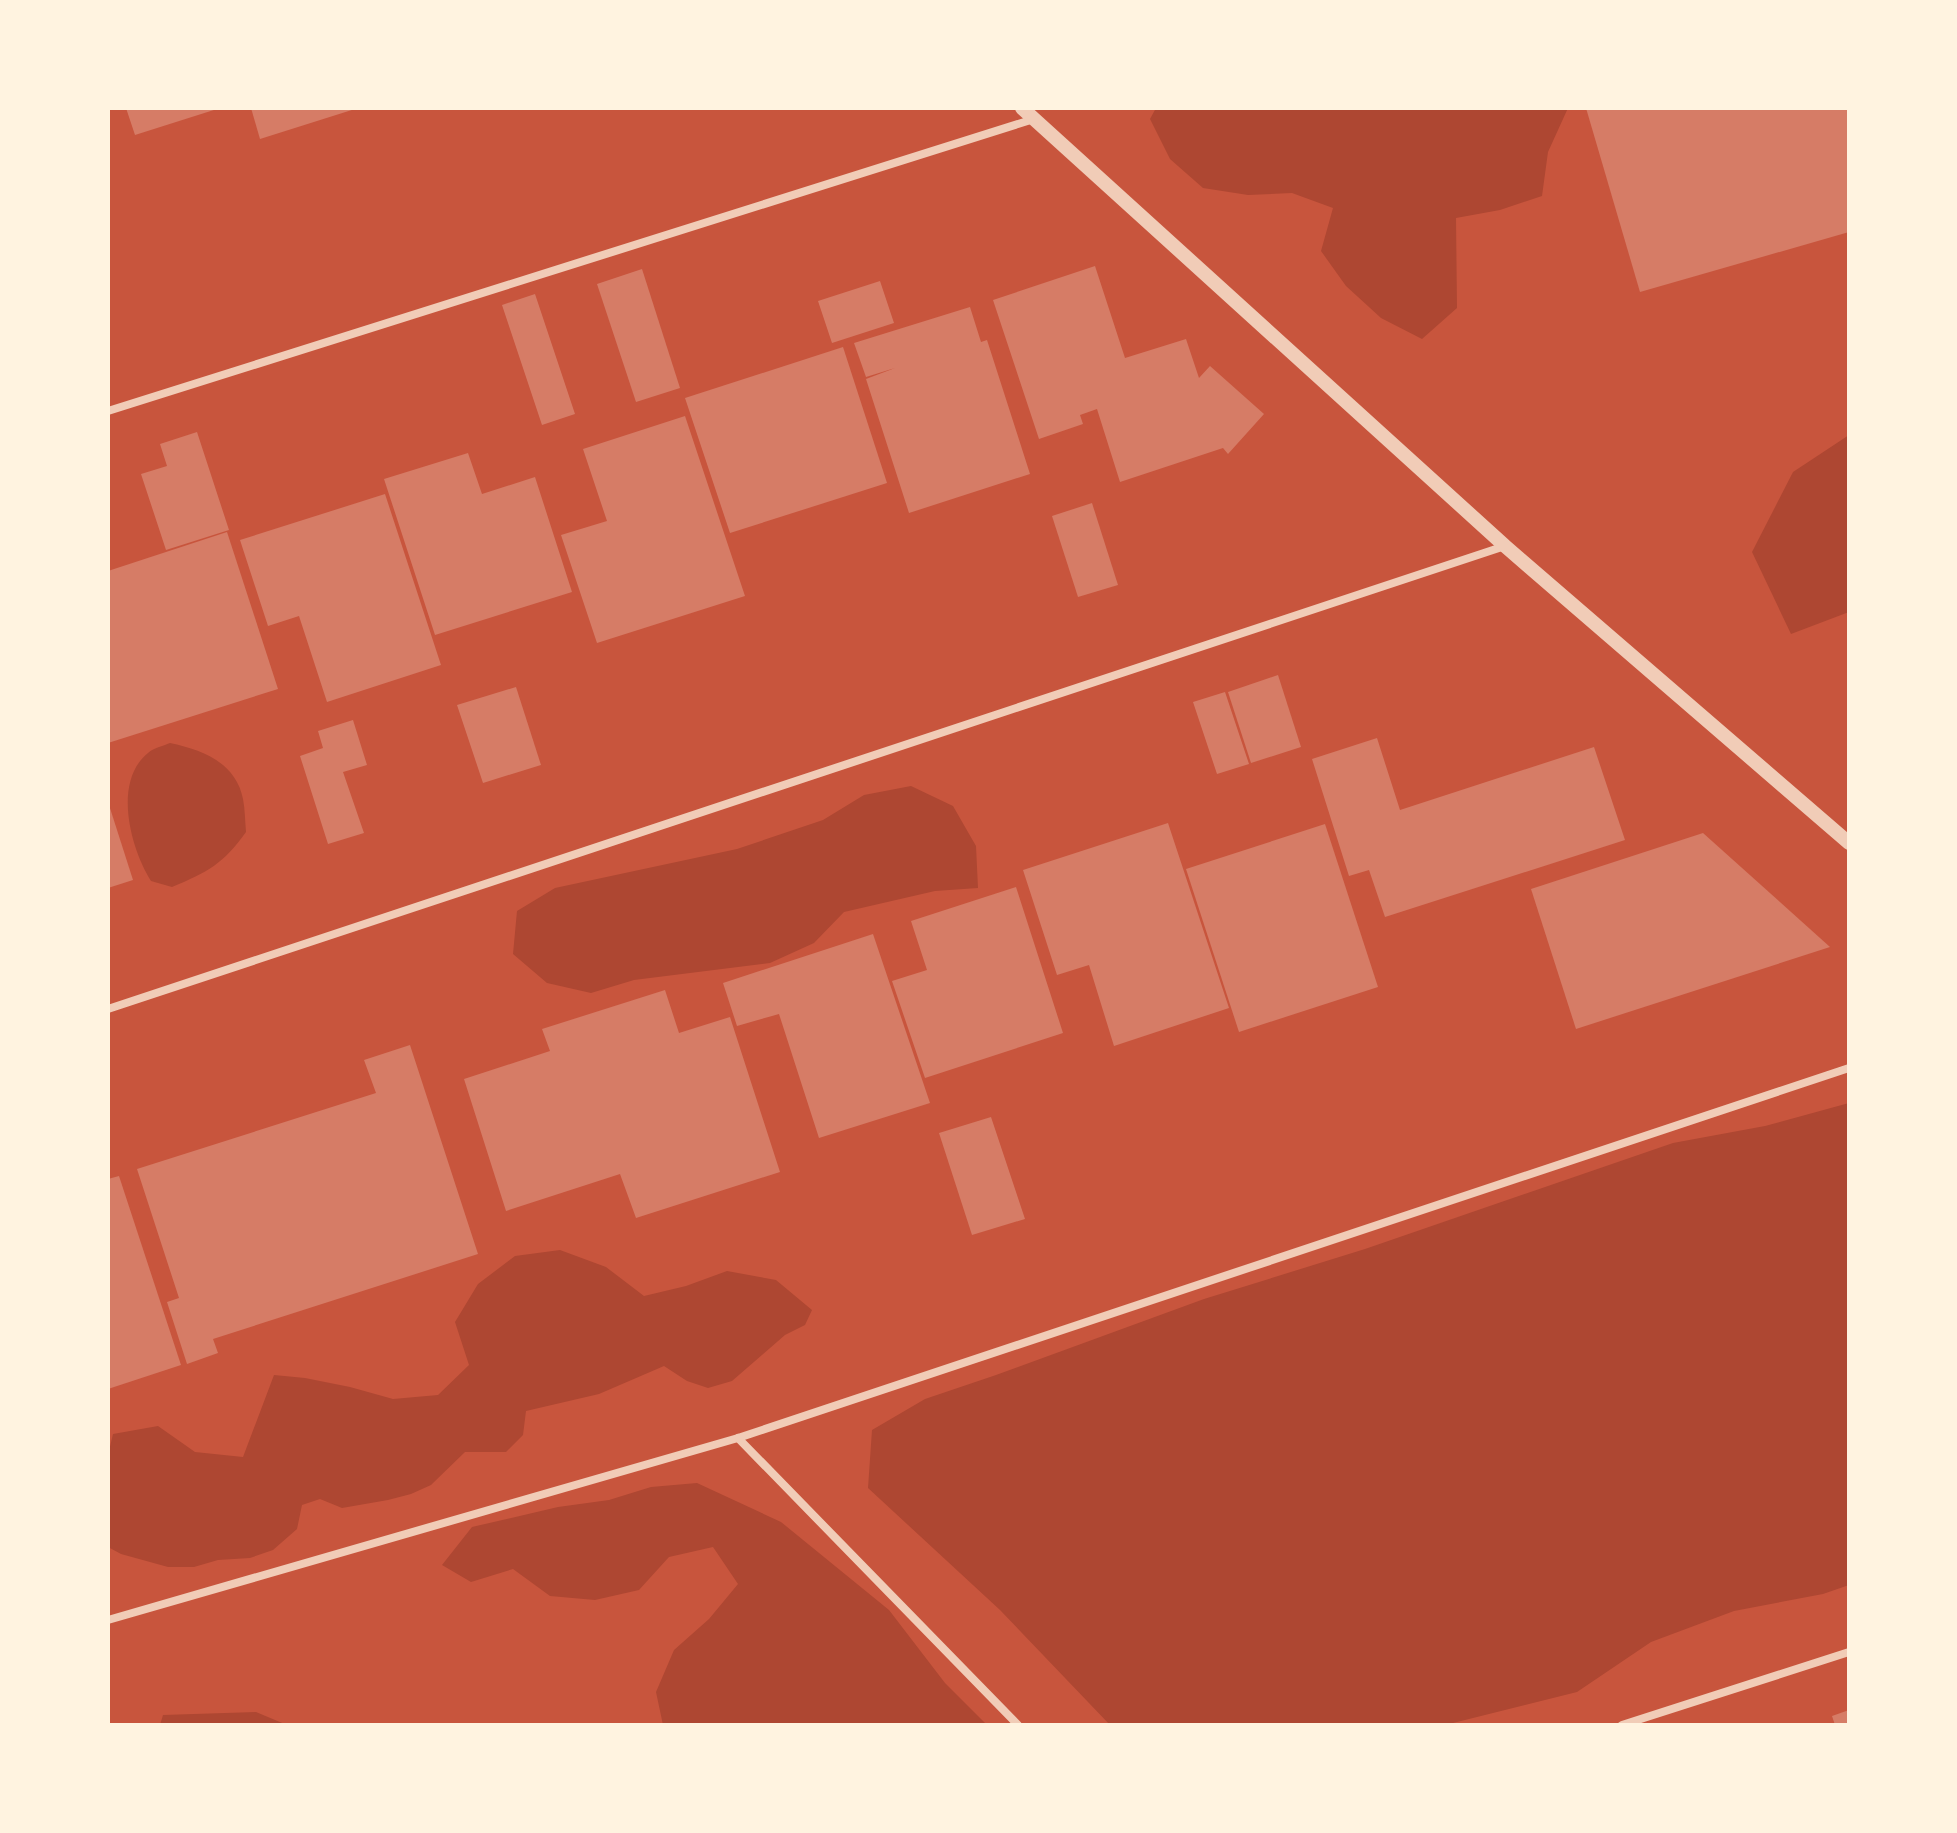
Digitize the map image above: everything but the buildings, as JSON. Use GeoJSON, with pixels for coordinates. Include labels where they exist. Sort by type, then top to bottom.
{"type":"FeatureCollection","features":[{"type":"Feature","properties":{"kind":"street"},"geometry":{"type":"LineString","coordinates":[[1022,108],[1505,546],[1849,843]]}},
{"type":"Feature","properties":{"kind":"street"},"geometry":{"type":"LineString","coordinates":[[108,411],[1034,119]]}},
{"type":"Feature","properties":{"kind":"street"},"geometry":{"type":"LineString","coordinates":[[108,1009],[1505,546]]}},
{"type":"Feature","properties":{"kind":"street"},"geometry":{"type":"LineString","coordinates":[[108,1620],[738,1438],[1849,1068]]}},
{"type":"Feature","properties":{"kind":"street"},"geometry":{"type":"LineString","coordinates":[[738,1438],[1018,1725]]}},
{"type":"Feature","properties":{"kind":"street"},"geometry":{"type":"LineString","coordinates":[[1622,1725],[1849,1652]]}},
{"type":"Feature","properties":{"kind":"shaded area"},"geometry":{"type":"Polygon","coordinates":[[[1156,108],[1568,108],[1548,152],[1542,196],[1500,210],[1456,218],[1457,308],[1422,339],[1381,318],[1346,286],[1321,251],[1333,208],[1292,193],[1248,195],[1203,188],[1170,159],[1150,119],[1156,108]]]}},
{"type":"Feature","properties":{"kind":"shaded area"},"geometry":{"type":"Polygon","coordinates":[[[1849,435],[1849,612],[1791,634],[1752,552],[1793,472],[1849,435]]]}},
{"type":"Feature","properties":{"kind":"shaded area"},"geometry":{"type":"Polygon","coordinates":[[[170,743],[206,754],[226,767],[243,799],[246,832],[214,866],[172,887],[151,881],[137,852],[128,816],[130,781],[137,766],[150,751],[170,743]]]}},
{"type":"Feature","properties":{"kind":"shaded area"},"geometry":{"type":"Polygon","coordinates":[[[911,786],[953,806],[976,846],[978,888],[935,891],[844,912],[814,943],[770,963],[634,980],[591,993],[547,983],[513,954],[517,911],[555,888],[737,849],[823,820],[864,795],[911,786]]]}},
{"type":"Feature","properties":{"kind":"shaded area"},"geometry":{"type":"Polygon","coordinates":[[[1849,1103],[1849,1585],[1823,1594],[1734,1611],[1651,1642],[1577,1692],[1445,1725],[1110,1725],[1000,1610],[868,1488],[872,1430],[925,1399],[1204,1299],[1365,1249],[1673,1143],[1765,1126],[1849,1103]]]}},
{"type":"Feature","properties":{"kind":"shaded area"},"geometry":{"type":"Polygon","coordinates":[[[560,1250],[606,1267],[644,1296],[686,1286],[727,1271],[776,1280],[812,1310],[805,1325],[785,1335],[732,1381],[708,1388],[687,1381],[664,1366],[599,1394],[526,1411],[523,1435],[506,1452],[465,1452],[431,1485],[388,1500],[342,1508],[320,1499],[302,1505],[297,1529],[273,1550],[250,1558],[218,1560],[194,1567],[168,1567],[121,1554],[108,1547],[108,1455],[113,1434],[158,1426],[195,1452],[243,1457],[274,1375],[350,1387],[393,1399],[438,1395],[469,1365],[455,1322],[478,1284],[515,1256],[560,1250]]]}},
{"type":"Feature","properties":{"kind":"shaded area"},"geometry":{"type":"Polygon","coordinates":[[[697,1483],[781,1522],[889,1610],[945,1683],[987,1725],[663,1725],[656,1692],[674,1650],[709,1619],[738,1584],[713,1547],[669,1557],[639,1590],[595,1600],[550,1596],[513,1569],[471,1582],[442,1565],[472,1527],[558,1507],[609,1500],[651,1487],[697,1483]]]}},
{"type":"Feature","properties":{"kind":"shaded area"},"geometry":{"type":"Polygon","coordinates":[[[256,1712],[287,1725],[160,1725],[163,1715],[256,1712]]]}}]}
